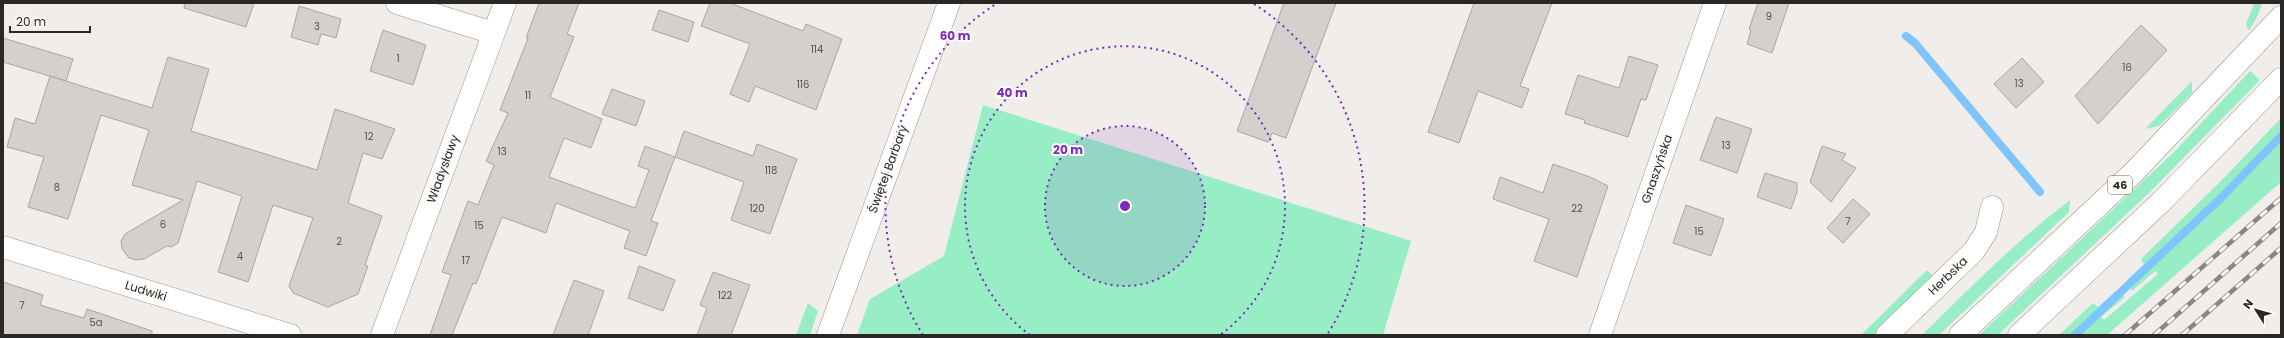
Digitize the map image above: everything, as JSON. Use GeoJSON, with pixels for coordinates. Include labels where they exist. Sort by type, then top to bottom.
{"type":"FeatureCollection","features":[{"type":"Feature","properties":{"kind":"street"},"geometry":{"type":"LineString","coordinates":[[397,3],[493,33]]}},
{"type":"Feature","properties":{"kind":"street","name":"Władysławy"},"geometry":{"type":"LineString","coordinates":[[382,335],[505,3]]}},
{"type":"Feature","properties":{"kind":"street","name":"Świętej Barbary"},"geometry":{"type":"LineString","coordinates":[[828,335],[949,3]]}},
{"type":"Feature","properties":{"kind":"street","name":"Gnaszyńska"},"geometry":{"type":"LineString","coordinates":[[1600,335],[1715,3]]}},
{"type":"Feature","properties":{"kind":"street"},"geometry":{"type":"LineString","coordinates":[[2276,22],[2279,3]]}},
{"type":"Feature","properties":{"kind":"street","name":"46"},"geometry":{"type":"LineString","coordinates":[[1960,335],[2134,172],[2276,22]]}},
{"type":"Feature","properties":{"kind":"street"},"geometry":{"type":"LineString","coordinates":[[2019,335],[2160,203],[2281,79]]}},
{"type":"Feature","properties":{"kind":"street","name":"Herbska"},"geometry":{"type":"LineString","coordinates":[[1887,335],[1981,242],[1986,232],[1992,207]]}},
{"type":"Feature","properties":{"kind":"street","name":"Ludwiki"},"geometry":{"type":"LineString","coordinates":[[3,247],[290,335]]}},
{"type":"Feature","properties":{"kind":"green space"},"geometry":{"type":"Polygon","coordinates":[[[2254,3],[2262,3],[2258,15],[2249,31],[2246,24],[2254,3]]]}},
{"type":"Feature","properties":{"kind":"green space"},"geometry":{"type":"Polygon","coordinates":[[[2250,71],[2260,80],[2151,191],[1998,335],[1979,335],[2175,151],[2250,71]]]}},
{"type":"Feature","properties":{"kind":"green space"},"geometry":{"type":"Polygon","coordinates":[[[2192,81],[2192,93],[2159,126],[2145,129],[2192,81]]]}},
{"type":"Feature","properties":{"kind":"green space"},"geometry":{"type":"Polygon","coordinates":[[[983,105],[1411,241],[1383,335],[857,335],[870,299],[944,256],[983,105]]]}},
{"type":"Feature","properties":{"kind":"green space"},"geometry":{"type":"Polygon","coordinates":[[[2281,118],[2281,182],[2107,335],[2059,335],[2093,303],[2098,307],[2115,292],[2125,297],[2101,317],[2104,320],[2158,274],[2155,271],[2132,291],[2128,279],[2144,264],[2141,259],[2224,178],[2281,118]]]}},
{"type":"Feature","properties":{"kind":"green space"},"geometry":{"type":"Polygon","coordinates":[[[2070,200],[2069,212],[1939,335],[1922,335],[2012,248],[2070,200]]]}},
{"type":"Feature","properties":{"kind":"green space"},"geometry":{"type":"Polygon","coordinates":[[[1927,270],[1936,279],[1877,335],[1861,335],[1927,270]]]}},
{"type":"Feature","properties":{"kind":"green space"},"geometry":{"type":"Polygon","coordinates":[[[808,303],[818,311],[810,335],[796,335],[808,303]]]}},
{"type":"Feature","properties":{"kind":"building"},"geometry":{"type":"Polygon","coordinates":[[[185,3],[254,3],[246,27],[184,8],[185,3]]]}},
{"type":"Feature","properties":{"kind":"building"},"geometry":{"type":"Polygon","coordinates":[[[539,3],[579,3],[567,34],[574,37],[550,97],[602,119],[591,148],[564,138],[549,177],[635,208],[649,170],[638,166],[645,146],[675,157],[651,221],[658,223],[646,256],[624,248],[630,231],[556,203],[546,233],[502,217],[476,284],[473,283],[452,335],[430,335],[451,275],[442,272],[468,201],[478,205],[494,165],[486,161],[508,113],[500,110],[528,38],[526,38],[539,3]]]}},
{"type":"Feature","properties":{"kind":"building"},"geometry":{"type":"Polygon","coordinates":[[[710,3],[730,3],[803,31],[806,24],[842,39],[816,110],[755,86],[749,102],[730,94],[750,44],[701,26],[710,3]]]}},
{"type":"Feature","properties":{"kind":"building"},"geometry":{"type":"Polygon","coordinates":[[[1284,3],[1336,3],[1286,138],[1272,133],[1268,142],[1237,131],[1284,3]]]}},
{"type":"Feature","properties":{"kind":"building"},"geometry":{"type":"Polygon","coordinates":[[[1474,3],[1552,3],[1520,86],[1529,89],[1522,108],[1478,91],[1459,143],[1428,132],[1474,3]]]}},
{"type":"Feature","properties":{"kind":"building"},"geometry":{"type":"Polygon","coordinates":[[[1758,3],[1789,3],[1772,53],[1747,44],[1751,30],[1749,29],[1758,3]]]}},
{"type":"Feature","properties":{"kind":"building"},"geometry":{"type":"Polygon","coordinates":[[[299,6],[341,19],[336,38],[321,34],[318,45],[291,37],[299,6]]]}},
{"type":"Feature","properties":{"kind":"building"},"geometry":{"type":"Polygon","coordinates":[[[659,10],[694,22],[688,42],[652,30],[659,10]]]}},
{"type":"Feature","properties":{"kind":"building"},"geometry":{"type":"Polygon","coordinates":[[[2141,25],[2167,50],[2098,124],[2075,96],[2141,25]]]}},
{"type":"Feature","properties":{"kind":"building"},"geometry":{"type":"Polygon","coordinates":[[[383,30],[426,45],[413,85],[370,71],[383,30]]]}},
{"type":"Feature","properties":{"kind":"building"},"geometry":{"type":"Polygon","coordinates":[[[3,38],[73,59],[66,81],[3,62],[3,38]]]}},
{"type":"Feature","properties":{"kind":"building"},"geometry":{"type":"Polygon","coordinates":[[[1629,56],[1658,65],[1646,100],[1641,99],[1628,137],[1584,123],[1585,120],[1565,114],[1578,75],[1619,88],[1629,56]]]}},
{"type":"Feature","properties":{"kind":"building"},"geometry":{"type":"Polygon","coordinates":[[[168,57],[209,69],[191,131],[317,170],[335,109],[395,129],[382,159],[363,153],[348,203],[382,216],[365,265],[368,266],[358,294],[328,307],[293,293],[289,286],[313,218],[273,205],[248,282],[218,272],[242,196],[197,181],[178,243],[171,247],[167,246],[144,259],[136,260],[129,258],[122,249],[121,241],[125,234],[183,200],[132,185],[149,130],[101,115],[68,219],[28,207],[44,157],[7,147],[15,118],[35,124],[50,76],[152,108],[168,57]]]}},
{"type":"Feature","properties":{"kind":"building"},"geometry":{"type":"Polygon","coordinates":[[[2022,58],[2044,82],[2016,108],[1994,84],[2022,58]]]}},
{"type":"Feature","properties":{"kind":"building"},"geometry":{"type":"Polygon","coordinates":[[[612,89],[645,101],[636,126],[602,114],[612,89]]]}},
{"type":"Feature","properties":{"kind":"building"},"geometry":{"type":"Polygon","coordinates":[[[1716,117],[1752,129],[1737,173],[1700,160],[1716,117]]]}},
{"type":"Feature","properties":{"kind":"building"},"geometry":{"type":"Polygon","coordinates":[[[684,131],[753,156],[757,144],[797,159],[770,234],[731,220],[744,182],[675,157],[684,131]]]}},
{"type":"Feature","properties":{"kind":"building"},"geometry":{"type":"Polygon","coordinates":[[[1822,146],[1846,154],[1842,160],[1856,168],[1831,202],[1810,182],[1822,146]]]}},
{"type":"Feature","properties":{"kind":"building"},"geometry":{"type":"Polygon","coordinates":[[[1553,164],[1590,177],[1608,186],[1577,277],[1534,261],[1549,219],[1493,199],[1500,177],[1543,193],[1553,164]]]}},
{"type":"Feature","properties":{"kind":"building"},"geometry":{"type":"Polygon","coordinates":[[[1765,173],[1797,183],[1797,192],[1791,209],[1757,197],[1765,173]]]}},
{"type":"Feature","properties":{"kind":"building"},"geometry":{"type":"Polygon","coordinates":[[[1853,199],[1870,214],[1843,243],[1827,228],[1853,199]]]}},
{"type":"Feature","properties":{"kind":"building"},"geometry":{"type":"Polygon","coordinates":[[[1686,205],[1724,219],[1711,256],[1673,243],[1686,205]]]}},
{"type":"Feature","properties":{"kind":"building"},"geometry":{"type":"Polygon","coordinates":[[[639,266],[675,280],[663,311],[628,298],[639,266]]]}},
{"type":"Feature","properties":{"kind":"building"},"geometry":{"type":"Polygon","coordinates":[[[713,272],[750,285],[731,335],[697,335],[707,308],[700,305],[713,272]]]}},
{"type":"Feature","properties":{"kind":"building"},"geometry":{"type":"Polygon","coordinates":[[[574,280],[604,291],[588,335],[553,335],[574,280]]]}},
{"type":"Feature","properties":{"kind":"building"},"geometry":{"type":"Polygon","coordinates":[[[3,282],[43,295],[40,305],[84,318],[87,309],[152,331],[152,335],[3,335],[3,282]]]}},
{"type":"Feature","properties":{"kind":"waterway"},"geometry":{"type":"LineString","coordinates":[[1906,36],[1915,43],[2040,192]]}},
{"type":"Feature","properties":{"kind":"waterway"},"geometry":{"type":"LineString","coordinates":[[2075,335],[2221,198],[2281,136]]}},
{"type":"Feature","properties":{"kind":"railway"},"geometry":{"type":"LineString","coordinates":[[2125,335],[2281,198]]}},
{"type":"Feature","properties":{"kind":"railway"},"geometry":{"type":"LineString","coordinates":[[2154,335],[2281,223]]}},
{"type":"Feature","properties":{"kind":"railway"},"geometry":{"type":"LineString","coordinates":[[2182,335],[2281,248]]}}]}
